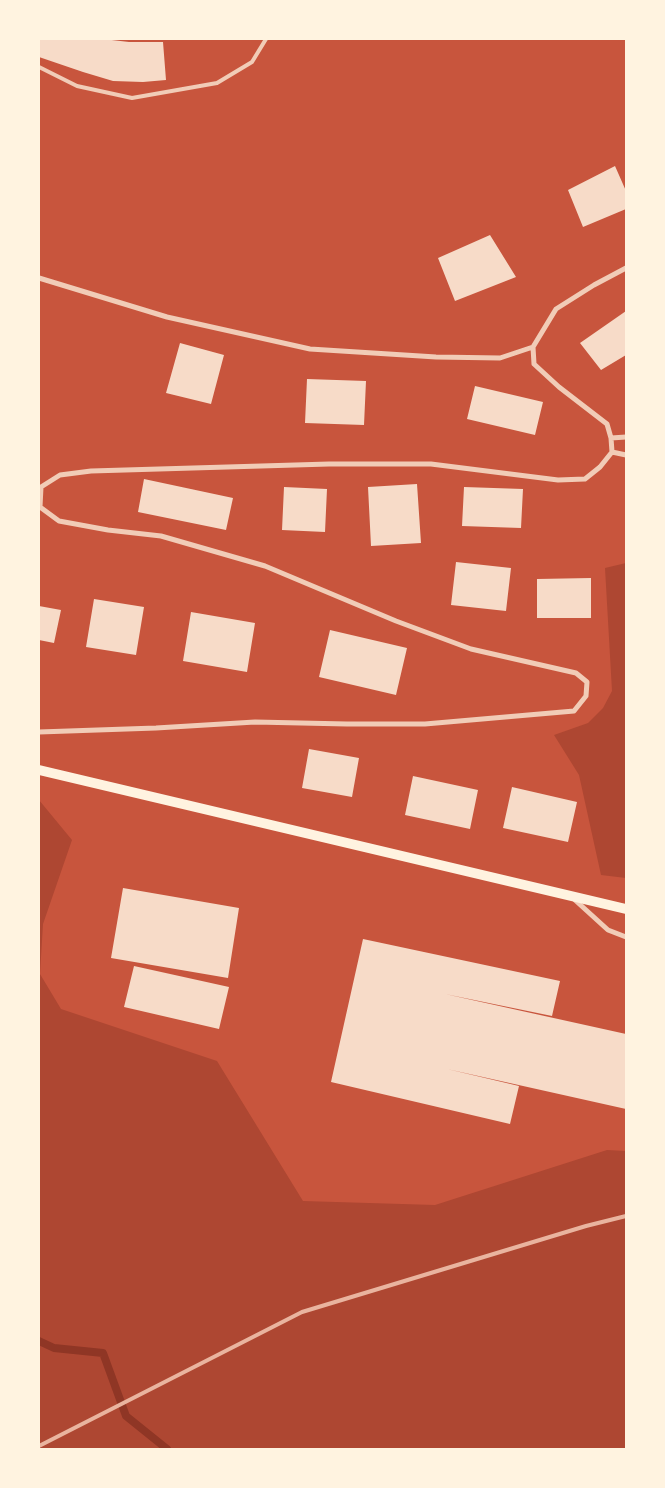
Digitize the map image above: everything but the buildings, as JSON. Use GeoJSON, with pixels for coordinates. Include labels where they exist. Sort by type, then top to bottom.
{"type":"FeatureCollection","features":[{"type":"Feature","properties":{"kind":"main road"},"geometry":{"type":"LineString","coordinates":[[39,770],[626,909]]}},
{"type":"Feature","properties":{"kind":"street"},"geometry":{"type":"LineString","coordinates":[[39,732],[255,722],[424,724],[574,712],[586,696],[587,682],[576,673],[471,649],[265,566],[160,536],[108,530],[59,521],[40,507],[41,487],[60,476],[91,471],[330,464],[431,464],[567,480],[585,479],[600,468],[612,452],[607,424],[559,387],[534,364],[533,347],[556,308],[626,268]]}},
{"type":"Feature","properties":{"kind":"street"},"geometry":{"type":"LineString","coordinates":[[39,278],[167,317],[310,349],[436,357],[500,358],[533,347]]}},
{"type":"Feature","properties":{"kind":"street"},"geometry":{"type":"LineString","coordinates":[[611,438],[626,437]]}},
{"type":"Feature","properties":{"kind":"street"},"geometry":{"type":"LineString","coordinates":[[612,452],[626,454]]}},
{"type":"Feature","properties":{"kind":"street"},"geometry":{"type":"LineString","coordinates":[[571,896],[608,930],[626,937]]}},
{"type":"Feature","properties":{"kind":"lane"},"geometry":{"type":"LineString","coordinates":[[39,67],[77,86],[132,98],[217,83],[252,62],[266,39]]}},
{"type":"Feature","properties":{"kind":"shaded area"},"geometry":{"type":"Polygon","coordinates":[[[626,563],[626,878],[601,875],[579,775],[554,735],[588,723],[603,708],[612,691],[605,568],[626,563]]]}},
{"type":"Feature","properties":{"kind":"shaded area"},"geometry":{"type":"Polygon","coordinates":[[[39,800],[72,840],[43,924],[40,974],[61,1009],[217,1061],[303,1201],[435,1205],[607,1150],[626,1151],[626,1449],[39,1449],[39,800]]]}},
{"type":"Feature","properties":{"kind":"waterway"},"geometry":{"type":"LineString","coordinates":[[39,1341],[54,1348],[103,1353],[126,1416],[167,1449]]}},
{"type":"Feature","properties":{"kind":"railway"},"geometry":{"type":"LineString","coordinates":[[39,1446],[302,1312],[586,1226],[626,1216]]}}]}
